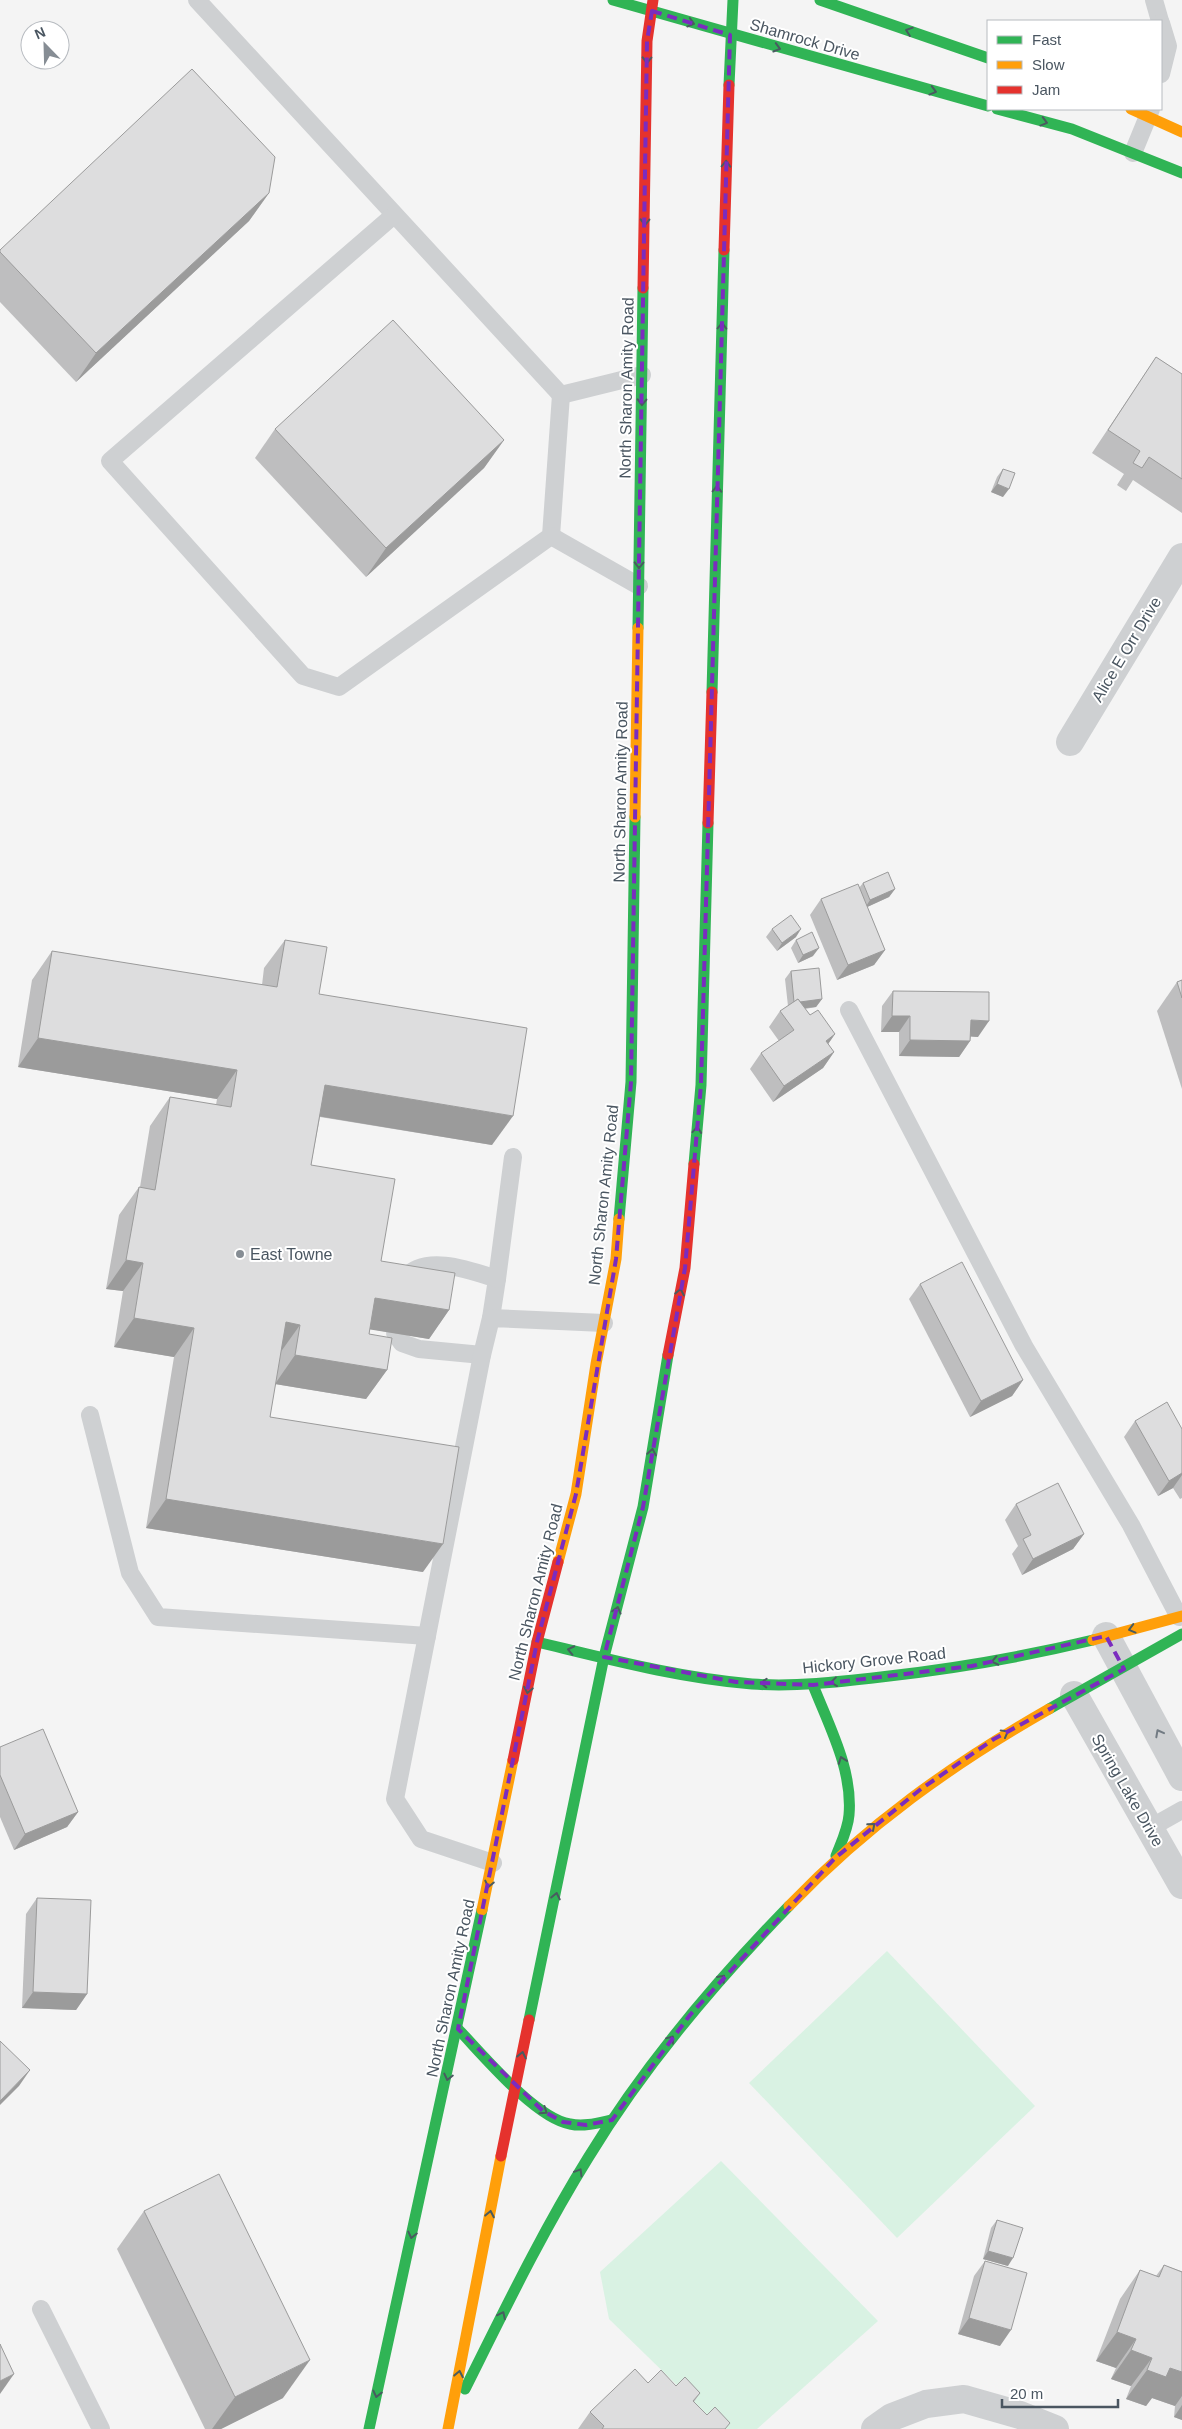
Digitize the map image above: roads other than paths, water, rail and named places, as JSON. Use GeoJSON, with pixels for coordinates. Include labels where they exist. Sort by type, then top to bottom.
{"type":"FeatureCollection","features":[{"type":"Feature","properties":{"kind":"main road","name":"Shamrock Drive"},"geometry":{"type":"LineString","coordinates":[[613,0],[652,6],[730,35],[987,106]]}},
{"type":"Feature","properties":{"kind":"main road"},"geometry":{"type":"LineString","coordinates":[[448,2425],[515,2086],[604,1657],[644,1507],[664,1376],[685,1268],[701,1085],[730,35],[733,0]]}},
{"type":"Feature","properties":{"kind":"main road"},"geometry":{"type":"LineString","coordinates":[[820,0],[987,58]]}},
{"type":"Feature","properties":{"kind":"main road","name":"North Sharon Amity Road"},"geometry":{"type":"LineString","coordinates":[[370,2429],[458,2029],[537,1642],[576,1494],[616,1259],[632,1082],[648,41],[652,6]]}},
{"type":"Feature","properties":{"kind":"main road"},"geometry":{"type":"LineString","coordinates":[[1001,110],[1072,129],[1182,173]]}},
{"type":"Feature","properties":{"kind":"main road"},"geometry":{"type":"LineString","coordinates":[[1137,110],[1150,112],[1182,132]]}},
{"type":"Feature","properties":{"kind":"main road"},"geometry":{"type":"LineString","coordinates":[[448,2425],[562,2202],[612,2120],[690,2015],[768,1928],[835,1858],[921,1788],[994,1739],[1124,1669],[1181,1622]]}},
{"type":"Feature","properties":{"kind":"main road","name":"Hickory Grove Road"},"geometry":{"type":"LineString","coordinates":[[537,1642],[604,1657],[736,1682],[813,1685],[972,1666],[1106,1636],[1181,1622]]}},
{"type":"Feature","properties":{"kind":"main road"},"geometry":{"type":"LineString","coordinates":[[813,1685],[844,1766],[850,1791],[848,1819],[835,1858]]}},
{"type":"Feature","properties":{"kind":"main road"},"geometry":{"type":"LineString","coordinates":[[458,2029],[543,2111],[563,2122],[586,2125],[612,2120]]}},
{"type":"Feature","properties":{"kind":"street","name":"Alice E Orr Drive"},"geometry":{"type":"LineString","coordinates":[[1070,742],[1182,557]]}},
{"type":"Feature","properties":{"kind":"street"},"geometry":{"type":"LineString","coordinates":[[1106,1636],[1182,1777]]}},
{"type":"Feature","properties":{"kind":"street","name":"Spring Lake Drive"},"geometry":{"type":"LineString","coordinates":[[1074,1695],[1182,1885]]}},
{"type":"Feature","properties":{"kind":"street"},"geometry":{"type":"LineString","coordinates":[[875,2429],[892,2417],[926,2404],[964,2399],[1020,2415],[1055,2429]]}},
{"type":"Feature","properties":{"kind":"lane"},"geometry":{"type":"LineString","coordinates":[[197,0],[561,395],[551,536]]}},
{"type":"Feature","properties":{"kind":"lane"},"geometry":{"type":"LineString","coordinates":[[1154,0],[1160,20]]}},
{"type":"Feature","properties":{"kind":"lane"},"geometry":{"type":"LineString","coordinates":[[1162,25],[1168,46],[1162,70]]}},
{"type":"Feature","properties":{"kind":"lane"},"geometry":{"type":"LineString","coordinates":[[1133,153],[1150,112]]}},
{"type":"Feature","properties":{"kind":"lane"},"geometry":{"type":"LineString","coordinates":[[394,215],[110,460],[303,676],[339,687],[551,536]]}},
{"type":"Feature","properties":{"kind":"lane"},"geometry":{"type":"LineString","coordinates":[[561,395],[642,374]]}},
{"type":"Feature","properties":{"kind":"lane"},"geometry":{"type":"LineString","coordinates":[[551,536],[639,586]]}},
{"type":"Feature","properties":{"kind":"lane"},"geometry":{"type":"LineString","coordinates":[[849,1010],[1024,1346],[1131,1526],[1181,1622]]}},
{"type":"Feature","properties":{"kind":"lane"},"geometry":{"type":"LineString","coordinates":[[493,1862],[421,1839],[395,1799],[482,1355],[491,1318],[513,1157]]}},
{"type":"Feature","properties":{"kind":"lane"},"geometry":{"type":"LineString","coordinates":[[395,1295],[406,1275],[417,1269],[456,1266],[497,1279]]}},
{"type":"Feature","properties":{"kind":"lane"},"geometry":{"type":"LineString","coordinates":[[491,1318],[604,1323]]}},
{"type":"Feature","properties":{"kind":"lane"},"geometry":{"type":"LineString","coordinates":[[395,1333],[402,1344],[418,1349],[482,1355]]}},
{"type":"Feature","properties":{"kind":"lane"},"geometry":{"type":"LineString","coordinates":[[90,1415],[130,1573],[158,1617],[427,1636]]}},
{"type":"Feature","properties":{"kind":"lane"},"geometry":{"type":"LineString","coordinates":[[1150,1828],[1182,1810]]}},
{"type":"Feature","properties":{"kind":"lane"},"geometry":{"type":"LineString","coordinates":[[41,2309],[101,2429]]}},
{"type":"Feature","properties":{"kind":"place","name":"East Towne"},"geometry":{"type":"Point","coordinates":[240,1254]}}]}
